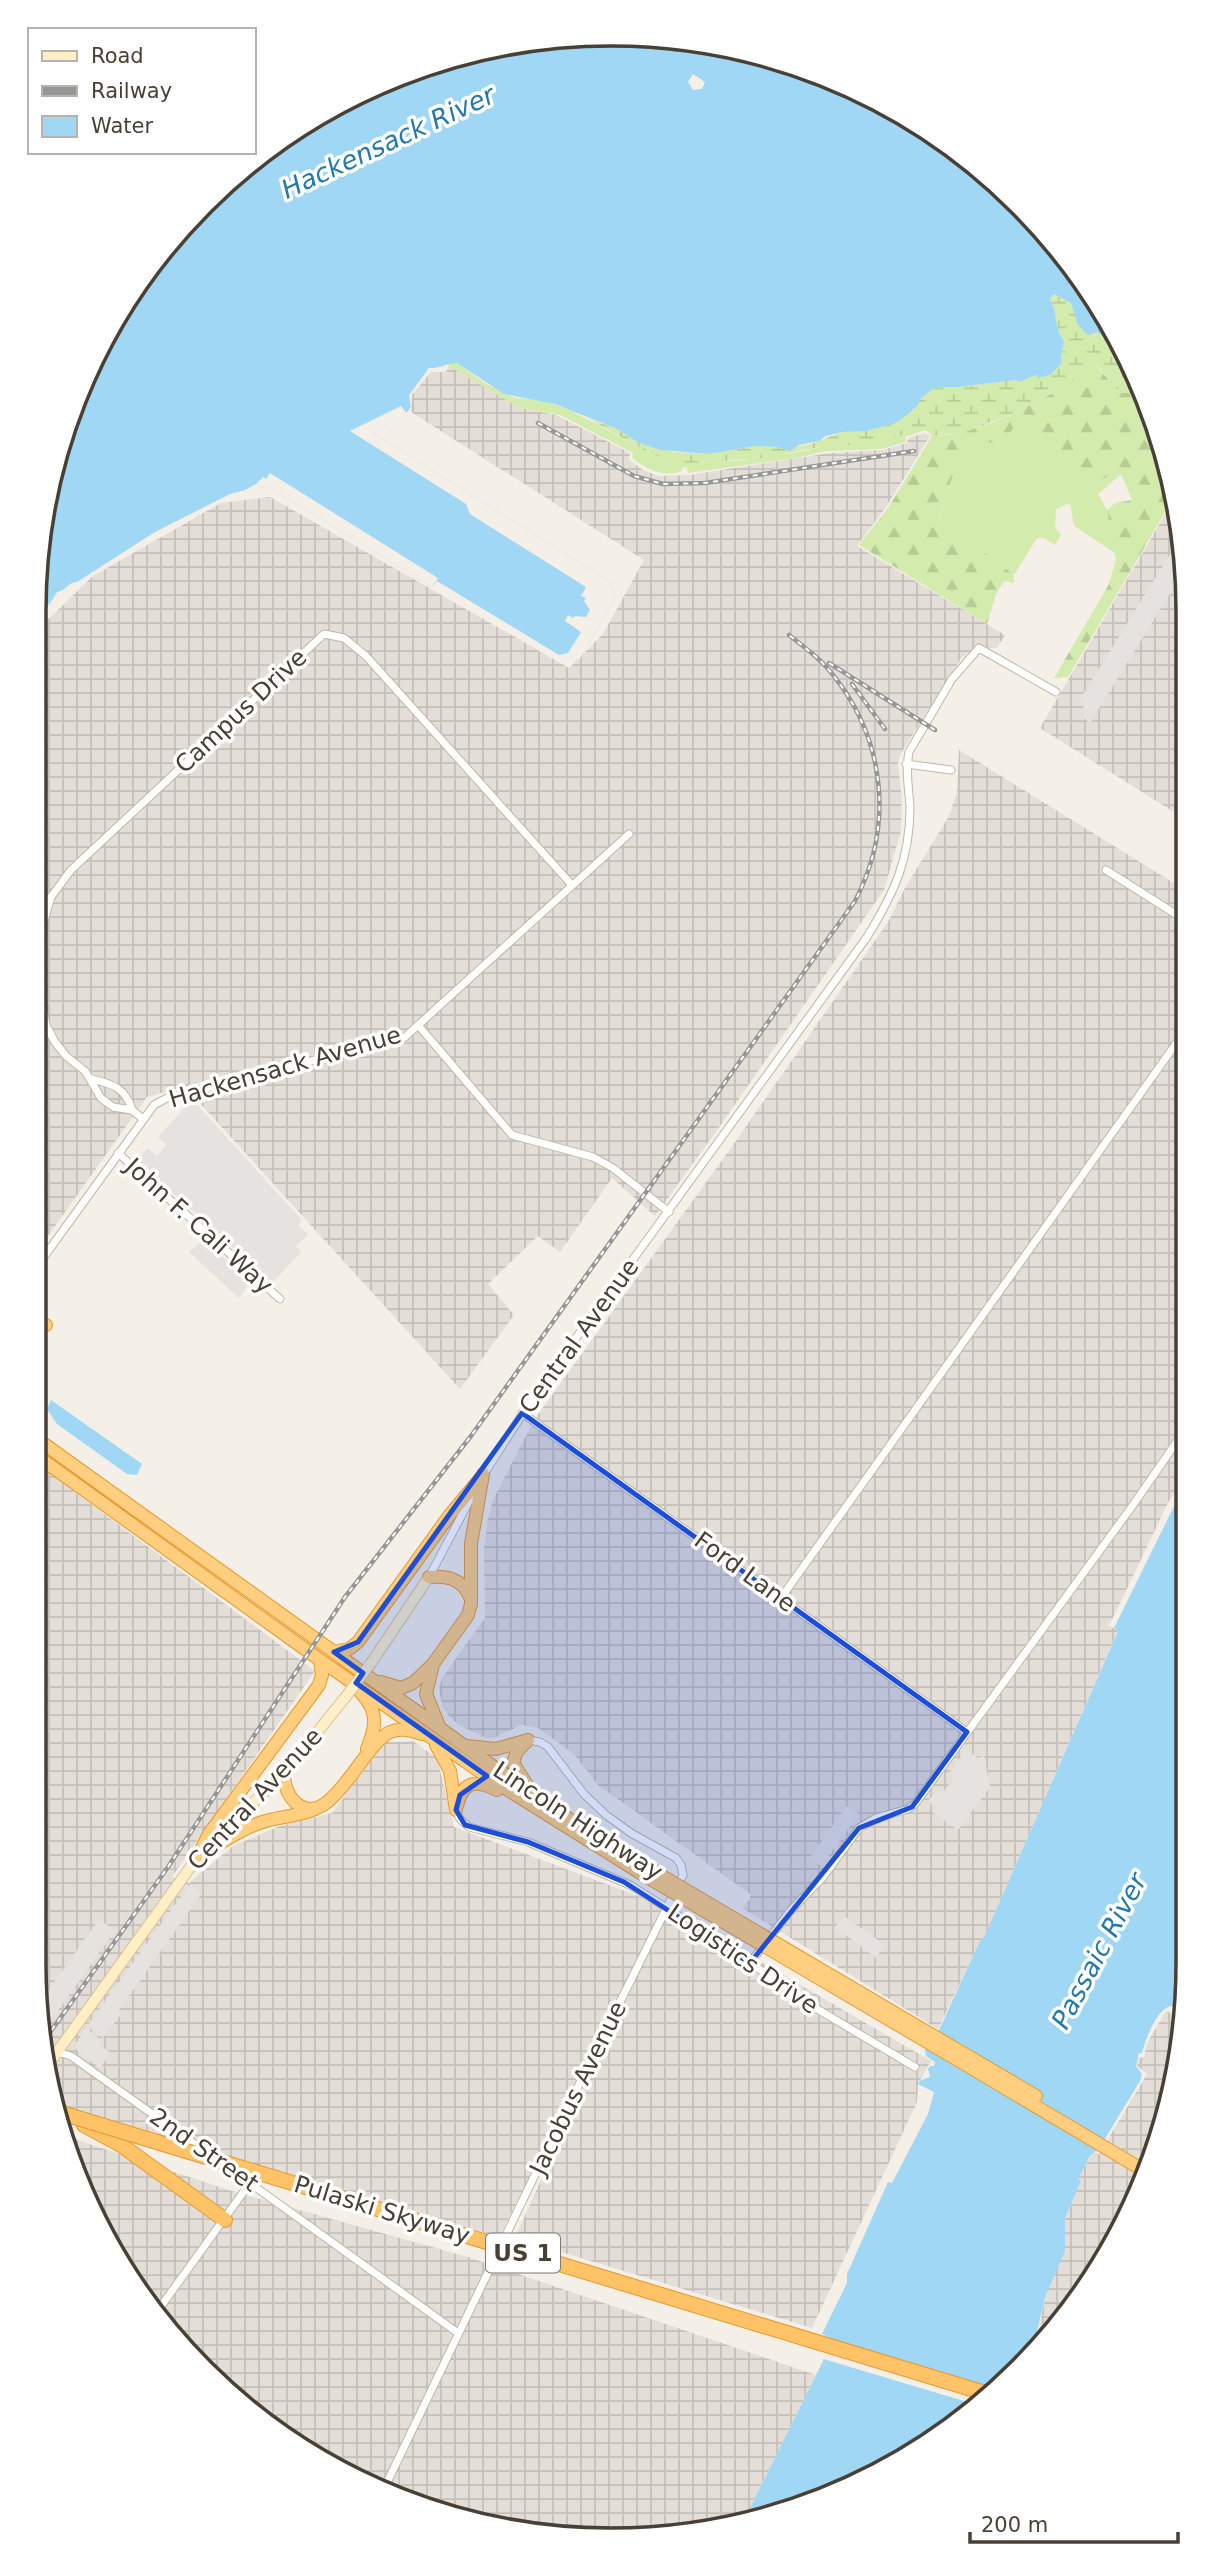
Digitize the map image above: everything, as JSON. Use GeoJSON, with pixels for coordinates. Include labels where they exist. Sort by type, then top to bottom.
{"type":"FeatureCollection","features":[{"type":"Feature","properties":{"kind":"highway","name":"Lincoln Highway"},"geometry":{"type":"LineString","coordinates":[[46,1445],[371,1679],[436,1733],[461,1744],[535,1802]]}},
{"type":"Feature","properties":{"kind":"highway","name":"Lincoln Highway"},"geometry":{"type":"LineString","coordinates":[[46,1462],[320,1660],[436,1733],[535,1802],[648,1873],[1138,2167]]}},
{"type":"Feature","properties":{"kind":"highway"},"geometry":{"type":"LineString","coordinates":[[371,1679],[397,1687],[406,1686],[433,1664],[468,1615],[471,1544],[483,1474]]}},
{"type":"Feature","properties":{"kind":"highway"},"geometry":{"type":"LineString","coordinates":[[334,1652],[349,1649],[358,1642],[449,1516],[483,1474]]}},
{"type":"Feature","properties":{"kind":"highway"},"geometry":{"type":"LineString","coordinates":[[429,1577],[441,1576],[456,1580],[465,1587],[470,1597]]}},
{"type":"Feature","properties":{"kind":"highway"},"geometry":{"type":"LineString","coordinates":[[197,1857],[209,1834],[319,1685],[322,1675],[320,1660]]}},
{"type":"Feature","properties":{"kind":"highway"},"geometry":{"type":"LineString","coordinates":[[433,1664],[426,1694],[436,1733],[449,1766],[456,1810]]}},
{"type":"Feature","properties":{"kind":"highway"},"geometry":{"type":"LineString","coordinates":[[197,1857],[248,1828],[269,1820],[301,1815],[332,1799],[363,1756],[374,1731],[374,1712],[369,1701],[347,1677]]}},
{"type":"Feature","properties":{"kind":"highway"},"geometry":{"type":"LineString","coordinates":[[363,1756],[392,1731],[436,1733]]}},
{"type":"Feature","properties":{"kind":"highway"},"geometry":{"type":"LineString","coordinates":[[461,1744],[492,1749],[528,1740]]}},
{"type":"Feature","properties":{"kind":"highway"},"geometry":{"type":"LineString","coordinates":[[528,1740],[517,1751],[513,1763],[535,1802]]}},
{"type":"Feature","properties":{"kind":"highway"},"geometry":{"type":"LineString","coordinates":[[284,1773],[291,1798],[304,1808],[315,1809]]}},
{"type":"Feature","properties":{"kind":"highway"},"geometry":{"type":"LineString","coordinates":[[456,1810],[462,1791],[474,1784],[486,1785],[535,1802]]}},
{"type":"Feature","properties":{"kind":"highway","name":"Lincoln Highway"},"geometry":{"type":"LineString","coordinates":[[648,1873],[1141,2159]]}},
{"type":"Feature","properties":{"kind":"highway","name":"Pulaski Skyway"},"geometry":{"type":"LineString","coordinates":[[68,2119],[980,2392]]}},
{"type":"Feature","properties":{"kind":"highway","name":"Pulaski Skyway"},"geometry":{"type":"LineString","coordinates":[[68,2119],[972,2398]]}},
{"type":"Feature","properties":{"kind":"highway"},"geometry":{"type":"LineString","coordinates":[[68,2120],[103,2133],[225,2220]]}},
{"type":"Feature","properties":{"kind":"main road","name":"Central Avenue"},"geometry":{"type":"LineString","coordinates":[[53,2053],[197,1857],[284,1773],[344,1699],[429,1577]]}},
{"type":"Feature","properties":{"kind":"street","name":"Campus Drive"},"geometry":{"type":"LineString","coordinates":[[46,914],[51,897],[71,870],[324,634],[344,638],[366,656],[571,884]]}},
{"type":"Feature","properties":{"kind":"street"},"geometry":{"type":"LineString","coordinates":[[951,770],[906,764],[911,748],[953,679],[979,648],[1056,692]]}},
{"type":"Feature","properties":{"kind":"street","name":"Central Avenue"},"geometry":{"type":"LineString","coordinates":[[429,1577],[483,1474],[522,1413],[867,937],[884,908],[907,854],[910,805],[906,764]]}},
{"type":"Feature","properties":{"kind":"street","name":"Hackensack Avenue"},"geometry":{"type":"LineString","coordinates":[[46,1254],[154,1105],[167,1098],[405,1037],[629,834]]}},
{"type":"Feature","properties":{"kind":"street"},"geometry":{"type":"LineString","coordinates":[[1106,870],[1176,914]]}},
{"type":"Feature","properties":{"kind":"street","name":"Campus Drive"},"geometry":{"type":"LineString","coordinates":[[46,1025],[66,1056],[85,1070],[92,1079],[101,1098],[113,1107],[132,1110],[143,1119]]}},
{"type":"Feature","properties":{"kind":"street"},"geometry":{"type":"LineString","coordinates":[[418,1025],[512,1135],[593,1157],[613,1168],[669,1212]]}},
{"type":"Feature","properties":{"kind":"street"},"geometry":{"type":"LineString","coordinates":[[781,1598],[1176,1044]]}},
{"type":"Feature","properties":{"kind":"street","name":"Campus Drive"},"geometry":{"type":"LineString","coordinates":[[92,1079],[110,1084],[123,1093],[128,1097],[132,1110]]}},
{"type":"Feature","properties":{"kind":"street","name":"John F. Cali Way"},"geometry":{"type":"LineString","coordinates":[[118,1153],[279,1299]]}},
{"type":"Feature","properties":{"kind":"street","name":"Ford Lane"},"geometry":{"type":"LineString","coordinates":[[522,1413],[967,1732]]}},
{"type":"Feature","properties":{"kind":"street"},"geometry":{"type":"LineString","coordinates":[[750,1963],[785,1916],[823,1877],[859,1828],[876,1818],[912,1807],[1176,1443]]}},
{"type":"Feature","properties":{"kind":"street","name":"Jacobus Avenue"},"geometry":{"type":"LineString","coordinates":[[387,2482],[682,1877],[679,1861],[606,1815],[584,1794],[548,1747],[528,1740]]}},
{"type":"Feature","properties":{"kind":"street","name":"Logistics Drive"},"geometry":{"type":"LineString","coordinates":[[456,1810],[460,1819],[469,1827],[547,1849],[624,1882],[750,1963],[802,2000],[915,2067]]}},
{"type":"Feature","properties":{"kind":"street","name":"2nd Street"},"geometry":{"type":"LineString","coordinates":[[53,2055],[71,2056],[458,2333]]}},
{"type":"Feature","properties":{"kind":"street"},"geometry":{"type":"LineString","coordinates":[[161,2306],[250,2183]]}},
{"type":"Feature","properties":{"kind":"highlighted area"},"geometry":{"type":"Polygon","coordinates":[[[522,1413],[967,1732],[912,1807],[859,1828],[750,1963],[624,1882],[528,1842],[465,1825],[456,1810],[460,1795],[487,1776],[356,1683],[363,1673],[334,1652],[358,1642],[522,1413]]]}},
{"type":"Feature","properties":{"kind":"shaded area"},"geometry":{"type":"Polygon","coordinates":[[[449,366],[520,408],[556,415],[630,453],[629,460],[643,470],[659,476],[690,475],[830,453],[883,450],[907,443],[908,438],[925,433],[930,436],[886,507],[857,546],[1005,635],[997,648],[974,649],[962,657],[900,755],[898,764],[902,800],[901,831],[884,890],[655,1216],[612,1178],[560,1252],[538,1236],[488,1284],[514,1315],[460,1389],[197,1100],[273,1080],[268,1064],[147,1097],[46,1239],[46,621],[93,576],[221,503],[270,497],[569,668],[603,634],[644,560],[411,412],[412,395],[431,372],[446,372],[449,366]]]}},
{"type":"Feature","properties":{"kind":"shaded area"},"geometry":{"type":"Polygon","coordinates":[[[1167,511],[1175,574],[1176,813],[1040,728],[1167,511]]]}},
{"type":"Feature","properties":{"kind":"shaded area"},"geometry":{"type":"Polygon","coordinates":[[[1173,549],[1175,585],[1090,723],[1084,718],[1083,704],[1079,701],[1173,549]]]}},
{"type":"Feature","properties":{"kind":"shaded area"},"geometry":{"type":"Polygon","coordinates":[[[959,750],[1176,884],[1176,1490],[1109,1626],[1118,1630],[986,1933],[938,2029],[742,1908],[750,1899],[750,1894],[598,1785],[574,1754],[538,1728],[521,1725],[494,1738],[486,1738],[459,1725],[449,1716],[443,1708],[439,1689],[442,1678],[485,1618],[484,1551],[487,1522],[493,1500],[534,1420],[731,1148],[888,922],[905,888],[949,816],[957,792],[959,750]]]}},
{"type":"Feature","properties":{"kind":"shaded area"},"geometry":{"type":"Polygon","coordinates":[[[190,1102],[197,1105],[302,1220],[298,1225],[308,1235],[296,1246],[301,1252],[272,1283],[136,1160],[148,1148],[157,1156],[166,1145],[158,1137],[190,1102]]]}},
{"type":"Feature","properties":{"kind":"shaded area"},"geometry":{"type":"Polygon","coordinates":[[[203,1239],[250,1282],[239,1298],[189,1252],[203,1239]]]}},
{"type":"Feature","properties":{"kind":"shaded area"},"geometry":{"type":"Polygon","coordinates":[[[46,1471],[315,1671],[172,1877],[189,1883],[233,1846],[280,1826],[332,1813],[385,1742],[413,1741],[437,1758],[454,1827],[665,1906],[931,2061],[918,2084],[917,2102],[812,2328],[515,2238],[633,1974],[499,2237],[65,2107],[50,2037],[47,2000],[46,1471]]]}},
{"type":"Feature","properties":{"kind":"shaded area"},"geometry":{"type":"Polygon","coordinates":[[[966,1749],[978,1758],[984,1756],[990,1787],[958,1830],[932,1812],[936,1807],[928,1801],[937,1790],[943,1793],[954,1777],[949,1773],[966,1749]]]}},
{"type":"Feature","properties":{"kind":"shaded area"},"geometry":{"type":"Polygon","coordinates":[[[847,1806],[859,1814],[821,1866],[809,1858],[847,1806]]]}},
{"type":"Feature","properties":{"kind":"shaded area"},"geometry":{"type":"Polygon","coordinates":[[[190,1884],[202,1893],[119,2010],[122,2013],[103,2038],[87,2026],[190,1884]]]}},
{"type":"Feature","properties":{"kind":"shaded area"},"geometry":{"type":"Polygon","coordinates":[[[844,1916],[885,1945],[876,1958],[847,1936],[833,1930],[844,1916]]]}},
{"type":"Feature","properties":{"kind":"shaded area"},"geometry":{"type":"Polygon","coordinates":[[[99,1919],[115,1931],[49,2023],[47,1992],[99,1919]]]}},
{"type":"Feature","properties":{"kind":"shaded area"},"geometry":{"type":"Polygon","coordinates":[[[1166,2011],[1174,2014],[1166,2073],[1146,2145],[1133,2179],[1101,2246],[1060,2307],[1038,2334],[1045,2297],[1064,2235],[1065,2218],[1081,2181],[1078,2179],[1080,2173],[1094,2152],[1099,2154],[1147,2074],[1137,2066],[1139,2058],[1144,2057],[1147,2043],[1166,2011]]]}},
{"type":"Feature","properties":{"kind":"shaded area"},"geometry":{"type":"Polygon","coordinates":[[[86,2028],[101,2040],[100,2049],[103,2047],[111,2053],[100,2068],[78,2052],[75,2045],[86,2028]]]}},
{"type":"Feature","properties":{"kind":"shaded area"},"geometry":{"type":"Polygon","coordinates":[[[74,2139],[232,2191],[468,2257],[816,2375],[748,2511],[685,2524],[574,2527],[501,2518],[429,2498],[328,2453],[267,2412],[211,2363],[162,2307],[121,2246],[89,2179],[74,2139]]]}},
{"type":"Feature","properties":{"kind":"green space"},"geometry":{"type":"Polygon","coordinates":[[[1054,294],[1071,303],[1106,338],[1130,393],[1120,393],[1096,364],[1081,366],[1068,385],[1014,413],[966,432],[932,436],[926,430],[883,441],[807,449],[772,457],[697,463],[670,462],[587,418],[617,429],[639,443],[673,452],[709,454],[755,446],[790,450],[838,433],[859,431],[907,415],[921,398],[936,387],[1016,380],[1019,382],[1036,375],[1041,378],[1062,363],[1064,340],[1050,299],[1054,294]]]}},
{"type":"Feature","properties":{"kind":"green space"},"geometry":{"type":"Polygon","coordinates":[[[448,363],[457,363],[486,384],[515,398],[543,400],[570,410],[670,462],[735,461],[826,446],[883,441],[898,434],[905,436],[906,442],[881,449],[827,451],[688,473],[687,467],[683,467],[682,471],[675,473],[662,473],[637,462],[632,458],[633,453],[560,415],[520,408],[448,363]]]}},
{"type":"Feature","properties":{"kind":"green space"},"geometry":{"type":"Polygon","coordinates":[[[1095,364],[1120,393],[1129,385],[1146,429],[1167,508],[1068,677],[1054,678],[1108,586],[1116,560],[1107,510],[1115,503],[1132,500],[1121,474],[1111,473],[1093,488],[1034,444],[1029,428],[1013,428],[1004,442],[963,444],[939,518],[1014,575],[1014,583],[1004,581],[996,594],[987,624],[859,545],[888,508],[932,436],[987,425],[1014,413],[1068,385],[1081,366],[1095,364]]]}},
{"type":"Feature","properties":{"kind":"green space"},"geometry":{"type":"Polygon","coordinates":[[[1013,428],[1029,428],[1111,473],[1121,474],[1098,494],[1107,510],[1116,554],[1074,526],[1070,503],[1056,509],[1055,527],[1061,535],[1055,545],[1044,538],[1037,538],[1014,575],[939,518],[963,443],[1004,442],[1013,428]]]}},
{"type":"Feature","properties":{"kind":"water","name":"Hackensack River"},"geometry":{"type":"Polygon","coordinates":[[[574,47],[685,50],[721,56],[793,76],[861,104],[894,121],[955,162],[1011,211],[1060,267],[1106,338],[1097,332],[1088,335],[1078,325],[1071,303],[1054,294],[1050,299],[1064,340],[1062,363],[1050,375],[1038,378],[1036,375],[1019,382],[1016,380],[936,387],[921,398],[918,405],[907,415],[893,424],[866,431],[826,436],[790,451],[778,447],[755,446],[709,454],[661,450],[639,443],[617,429],[555,404],[504,394],[457,363],[429,368],[409,395],[411,407],[408,411],[373,433],[612,583],[610,587],[615,590],[614,600],[579,660],[568,653],[559,655],[437,581],[432,587],[267,486],[261,488],[256,484],[230,494],[155,532],[57,592],[46,608],[50,537],[56,501],[76,429],[121,328],[162,267],[186,238],[211,211],[267,162],[328,121],[429,76],[501,56],[574,47]],[[693,74],[688,82],[693,90],[702,89],[705,82],[693,74]]]}},
{"type":"Feature","properties":{"kind":"water"},"geometry":{"type":"Polygon","coordinates":[[[51,1400],[142,1464],[137,1475],[127,1474],[57,1424],[47,1409],[51,1400]]]}},
{"type":"Feature","properties":{"kind":"water","name":"Passaic River"},"geometry":{"type":"Polygon","coordinates":[[[1176,1502],[1174,2007],[1167,2008],[1157,2018],[1142,2053],[1139,2053],[1136,2066],[1142,2074],[1140,2081],[1100,2147],[1090,2156],[1078,2179],[1081,2181],[1065,2218],[1065,2251],[1045,2297],[1036,2336],[1011,2363],[955,2412],[894,2453],[827,2485],[748,2511],[823,2361],[830,2338],[822,2334],[847,2283],[847,2274],[888,2182],[892,2183],[928,2114],[934,2092],[918,2084],[930,2077],[928,2069],[934,2066],[935,2062],[926,2056],[925,2050],[939,2030],[986,1933],[1118,1631],[1114,1628],[1176,1502]]]}},
{"type":"Feature","properties":{"kind":"pier"},"geometry":{"type":"Polygon","coordinates":[[[401,406],[406,413],[373,433],[612,583],[610,587],[615,590],[614,600],[579,660],[568,653],[581,632],[565,621],[568,615],[573,618],[586,617],[590,610],[584,601],[586,598],[581,596],[586,587],[470,514],[466,504],[350,431],[401,406]]]}},
{"type":"Feature","properties":{"kind":"pier"},"geometry":{"type":"Polygon","coordinates":[[[270,473],[438,578],[432,587],[267,486],[261,488],[256,484],[263,477],[266,479],[270,473]]]}},
{"type":"Feature","properties":{"kind":"pier"},"geometry":{"type":"Polygon","coordinates":[[[819,2335],[985,2387],[967,2402],[820,2358],[826,2339],[819,2335]]]}},
{"type":"Feature","properties":{"kind":"railway"},"geometry":{"type":"LineString","coordinates":[[538,423],[634,476],[663,484],[705,483],[914,451]]}},
{"type":"Feature","properties":{"kind":"railway"},"geometry":{"type":"LineString","coordinates":[[50,2033],[168,1867],[345,1597],[471,1436],[855,901],[867,873],[879,814],[874,756],[851,701],[833,675],[818,658],[789,635]]}},
{"type":"Feature","properties":{"kind":"railway"},"geometry":{"type":"LineString","coordinates":[[829,663],[935,730]]}},
{"type":"Feature","properties":{"kind":"railway"},"geometry":{"type":"LineString","coordinates":[[852,684],[885,729]]}}]}
